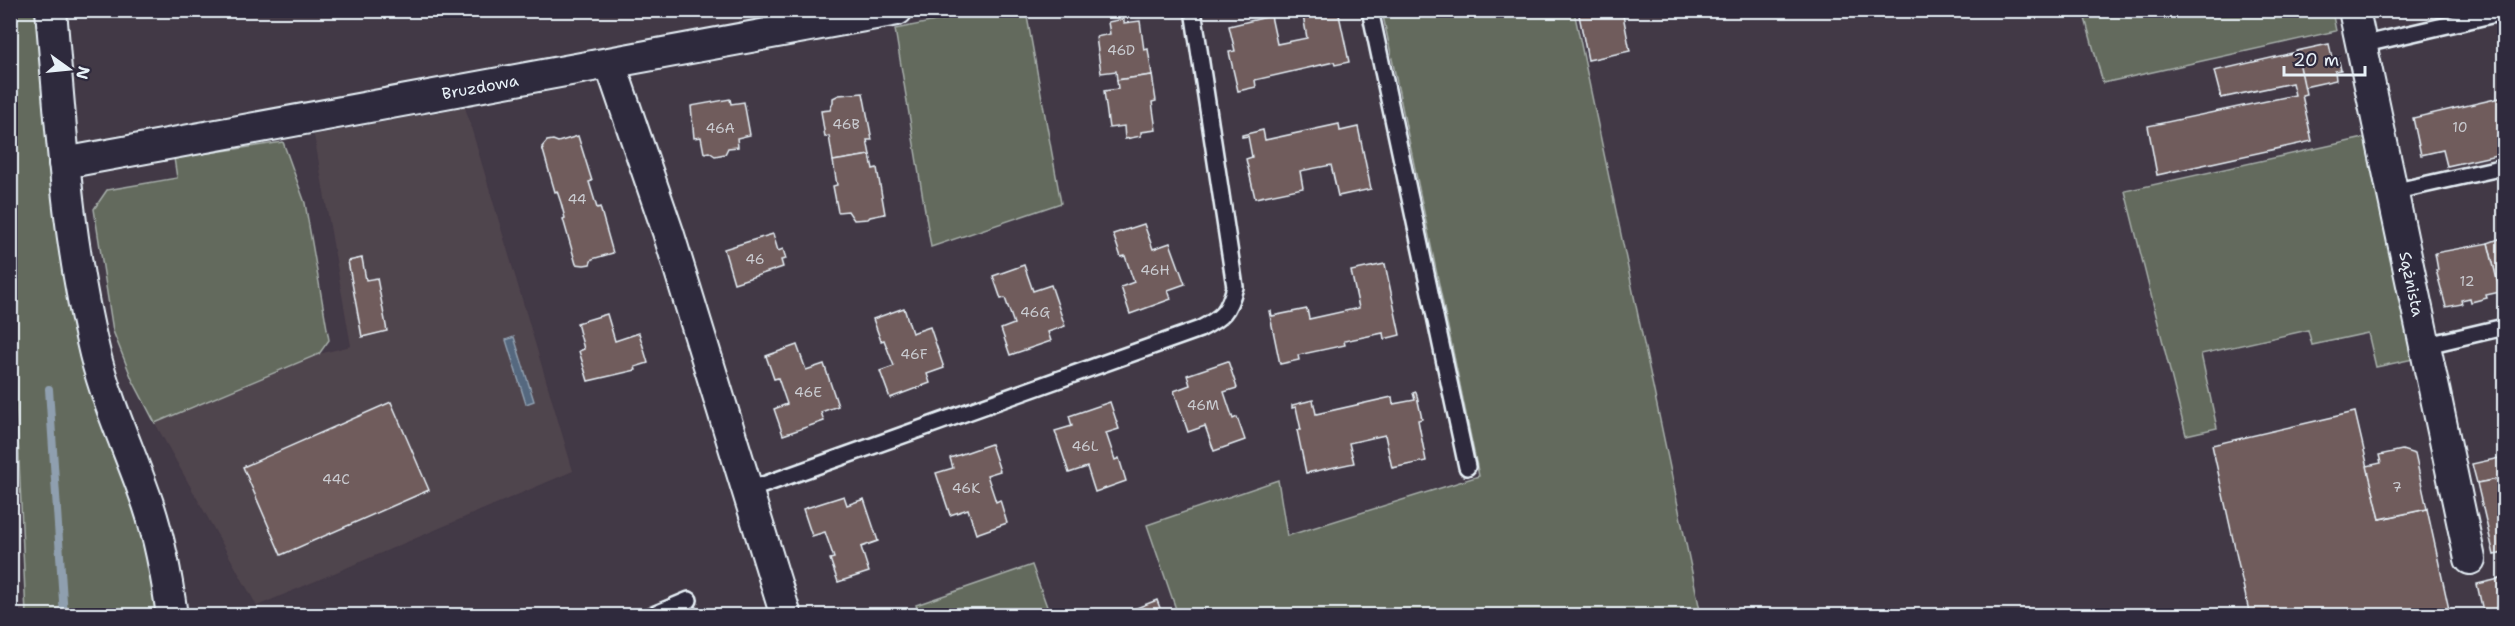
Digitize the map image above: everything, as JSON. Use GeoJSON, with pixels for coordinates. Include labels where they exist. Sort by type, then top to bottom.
{"type":"FeatureCollection","features":[{"type":"Feature","properties":{"kind":"street"},"geometry":{"type":"LineString","coordinates":[[51,10],[64,163],[84,304],[95,355],[110,403],[149,506],[164,563],[172,615]]}},
{"type":"Feature","properties":{"kind":"street","name":"Bruzdowa"},"geometry":{"type":"LineString","coordinates":[[64,163],[897,10]]}},
{"type":"Feature","properties":{"kind":"street","name":"Sążnista"},"geometry":{"type":"LineString","coordinates":[[2354,10],[2423,346],[2470,559]]}},
{"type":"Feature","properties":{"kind":"street"},"geometry":{"type":"LineString","coordinates":[[610,63],[668,232],[786,615]]}},
{"type":"Feature","properties":{"kind":"lane"},"geometry":{"type":"LineString","coordinates":[[749,490],[1200,329],[1220,319],[1231,302],[1235,287],[1193,10]]}},
{"type":"Feature","properties":{"kind":"lane"},"geometry":{"type":"LineString","coordinates":[[1370,10],[1467,467]]}},
{"type":"Feature","properties":{"kind":"lane"},"geometry":{"type":"LineString","coordinates":[[2361,45],[2505,12]]}},
{"type":"Feature","properties":{"kind":"lane"},"geometry":{"type":"LineString","coordinates":[[2392,192],[2505,167]]}},
{"type":"Feature","properties":{"kind":"lane"},"geometry":{"type":"LineString","coordinates":[[2423,346],[2505,327]]}},
{"type":"Feature","properties":{"kind":"lane"},"geometry":{"type":"LineString","coordinates":[[651,615],[689,600]]}},
{"type":"Feature","properties":{"kind":"shaded area"},"geometry":{"type":"Polygon","coordinates":[[[465,107],[573,471],[257,606],[155,423],[319,354],[351,346],[314,135],[465,107]]]}},
{"type":"Feature","properties":{"kind":"green space"},"geometry":{"type":"Polygon","coordinates":[[[10,11],[42,11],[51,143],[149,549],[159,615],[26,615],[11,285],[10,11]]]}},
{"type":"Feature","properties":{"kind":"green space"},"geometry":{"type":"Polygon","coordinates":[[[986,11],[1026,11],[1061,203],[931,247],[895,29],[986,11]]]}},
{"type":"Feature","properties":{"kind":"green space"},"geometry":{"type":"Polygon","coordinates":[[[1382,11],[1574,11],[1701,615],[1178,615],[1147,525],[1278,480],[1287,536],[1479,476],[1382,11]]]}},
{"type":"Feature","properties":{"kind":"green space"},"geometry":{"type":"Polygon","coordinates":[[[2083,11],[2332,11],[2336,31],[2103,83],[2083,11]]]}},
{"type":"Feature","properties":{"kind":"green space"},"geometry":{"type":"Polygon","coordinates":[[[2373,136],[2418,358],[2376,367],[2368,333],[2312,345],[2308,330],[2201,354],[2217,428],[2186,435],[2125,191],[2373,136]]]}},
{"type":"Feature","properties":{"kind":"green space"},"geometry":{"type":"Polygon","coordinates":[[[283,142],[305,203],[329,340],[319,354],[155,423],[132,379],[113,331],[94,209],[107,190],[177,178],[174,158],[283,142]]]}},
{"type":"Feature","properties":{"kind":"green space"},"geometry":{"type":"Polygon","coordinates":[[[1032,565],[1050,615],[919,615],[916,605],[1032,565]]]}},
{"type":"Feature","properties":{"kind":"water"},"geometry":{"type":"Polygon","coordinates":[[[514,337],[534,401],[526,404],[506,340],[514,337]]]}},
{"type":"Feature","properties":{"kind":"building"},"geometry":{"type":"Polygon","coordinates":[[[1302,10],[1338,10],[1349,62],[1335,65],[1334,62],[1255,80],[1256,87],[1238,91],[1229,52],[1235,51],[1229,26],[1271,16],[1277,44],[1307,38],[1302,10]]]}},
{"type":"Feature","properties":{"kind":"building"},"geometry":{"type":"Polygon","coordinates":[[[1578,10],[1601,10],[1601,13],[1622,10],[1630,51],[1588,60],[1578,10]]]}},
{"type":"Feature","properties":{"kind":"building"},"geometry":{"type":"Polygon","coordinates":[[[1124,19],[1124,23],[1140,21],[1144,50],[1148,49],[1152,75],[1117,80],[1116,71],[1101,73],[1096,37],[1110,34],[1108,22],[1124,19]]]}},
{"type":"Feature","properties":{"kind":"building"},"geometry":{"type":"Polygon","coordinates":[[[2329,44],[2332,58],[2338,57],[2341,70],[2335,71],[2336,80],[2304,87],[2296,51],[2329,44]]]}},
{"type":"Feature","properties":{"kind":"building"},"geometry":{"type":"Polygon","coordinates":[[[2297,52],[2306,94],[2302,95],[2312,141],[2157,175],[2148,126],[2295,95],[2292,83],[2221,98],[2214,71],[2297,52]]]}},
{"type":"Feature","properties":{"kind":"building"},"geometry":{"type":"Polygon","coordinates":[[[1152,75],[1156,101],[1152,102],[1156,130],[1141,132],[1141,136],[1125,139],[1124,126],[1109,128],[1104,91],[1118,89],[1117,80],[1152,75]]]}},
{"type":"Feature","properties":{"kind":"building"},"geometry":{"type":"Polygon","coordinates":[[[863,93],[872,140],[867,140],[870,155],[833,161],[829,136],[825,137],[821,111],[830,110],[833,98],[839,95],[863,93]]]}},
{"type":"Feature","properties":{"kind":"building"},"geometry":{"type":"Polygon","coordinates":[[[2504,97],[2504,136],[2497,138],[2501,154],[2447,166],[2443,150],[2421,155],[2413,118],[2504,97]]]}},
{"type":"Feature","properties":{"kind":"building"},"geometry":{"type":"Polygon","coordinates":[[[730,99],[731,104],[744,102],[750,135],[737,138],[738,147],[728,148],[725,154],[715,156],[709,152],[704,153],[701,137],[694,138],[691,106],[730,99]]]}},
{"type":"Feature","properties":{"kind":"building"},"geometry":{"type":"Polygon","coordinates":[[[1339,124],[1340,131],[1358,127],[1371,189],[1338,196],[1331,165],[1300,171],[1303,188],[1255,198],[1246,159],[1252,157],[1248,136],[1242,137],[1242,135],[1263,130],[1265,140],[1339,124]]]}},
{"type":"Feature","properties":{"kind":"building"},"geometry":{"type":"Polygon","coordinates":[[[578,136],[592,181],[589,182],[597,208],[600,207],[613,253],[592,259],[590,264],[584,265],[576,264],[563,219],[565,218],[561,203],[557,191],[555,192],[542,147],[547,141],[558,142],[578,136]]]}},
{"type":"Feature","properties":{"kind":"building"},"geometry":{"type":"Polygon","coordinates":[[[870,155],[873,169],[877,168],[885,214],[854,220],[848,211],[838,212],[833,186],[837,185],[833,161],[870,155]]]}},
{"type":"Feature","properties":{"kind":"building"},"geometry":{"type":"Polygon","coordinates":[[[1144,224],[1153,249],[1170,243],[1185,284],[1168,290],[1171,299],[1130,314],[1121,287],[1134,282],[1125,256],[1121,257],[1113,234],[1144,224]]]}},
{"type":"Feature","properties":{"kind":"building"},"geometry":{"type":"Polygon","coordinates":[[[773,234],[778,251],[783,249],[786,259],[781,260],[783,267],[734,283],[724,249],[773,234]]]}},
{"type":"Feature","properties":{"kind":"building"},"geometry":{"type":"Polygon","coordinates":[[[2504,237],[2504,291],[2500,292],[2488,243],[2504,237]]]}},
{"type":"Feature","properties":{"kind":"building"},"geometry":{"type":"Polygon","coordinates":[[[2488,243],[2500,292],[2471,302],[2470,298],[2461,300],[2462,304],[2446,307],[2436,270],[2438,270],[2435,253],[2488,243]]]}},
{"type":"Feature","properties":{"kind":"building"},"geometry":{"type":"Polygon","coordinates":[[[362,258],[366,280],[377,278],[387,331],[362,337],[348,261],[362,258]]]}},
{"type":"Feature","properties":{"kind":"building"},"geometry":{"type":"Polygon","coordinates":[[[1385,264],[1400,335],[1384,339],[1383,333],[1344,341],[1345,345],[1298,355],[1299,360],[1280,364],[1269,311],[1272,316],[1307,309],[1309,319],[1359,308],[1351,271],[1385,264]]]}},
{"type":"Feature","properties":{"kind":"building"},"geometry":{"type":"Polygon","coordinates":[[[1024,265],[1033,291],[1051,285],[1065,326],[1048,332],[1051,341],[1010,355],[1001,329],[1014,324],[1005,298],[1001,299],[993,276],[1024,265]]]}},
{"type":"Feature","properties":{"kind":"building"},"geometry":{"type":"Polygon","coordinates":[[[904,308],[912,333],[930,327],[944,368],[927,374],[930,383],[890,398],[880,371],[894,366],[873,319],[904,308]]]}},
{"type":"Feature","properties":{"kind":"building"},"geometry":{"type":"Polygon","coordinates":[[[607,314],[615,341],[639,333],[648,363],[635,367],[636,370],[588,381],[579,351],[584,349],[577,323],[607,314]]]}},
{"type":"Feature","properties":{"kind":"building"},"geometry":{"type":"Polygon","coordinates":[[[797,345],[806,370],[824,364],[838,406],[821,412],[824,421],[783,435],[774,409],[787,404],[778,378],[774,379],[766,356],[797,345]]]}},
{"type":"Feature","properties":{"kind":"building"},"geometry":{"type":"Polygon","coordinates":[[[1228,361],[1237,388],[1224,392],[1233,419],[1237,417],[1245,440],[1214,451],[1205,426],[1188,432],[1174,391],[1190,385],[1187,375],[1228,361]]]}},
{"type":"Feature","properties":{"kind":"building"},"geometry":{"type":"Polygon","coordinates":[[[1416,392],[1422,419],[1418,420],[1426,461],[1392,468],[1385,435],[1349,443],[1354,463],[1306,473],[1297,430],[1301,430],[1296,407],[1292,408],[1292,405],[1313,400],[1316,414],[1392,397],[1393,404],[1415,400],[1413,393],[1416,392]]]}},
{"type":"Feature","properties":{"kind":"building"},"geometry":{"type":"Polygon","coordinates":[[[391,402],[429,490],[281,555],[243,467],[391,402]]]}},
{"type":"Feature","properties":{"kind":"building"},"geometry":{"type":"Polygon","coordinates":[[[1110,402],[1119,429],[1106,433],[1115,460],[1119,458],[1126,481],[1095,492],[1087,467],[1069,473],[1055,431],[1072,426],[1069,416],[1110,402]]]}},
{"type":"Feature","properties":{"kind":"building"},"geometry":{"type":"Polygon","coordinates":[[[2355,412],[2380,519],[2427,509],[2450,614],[2250,616],[2212,445],[2355,412]]]}},
{"type":"Feature","properties":{"kind":"building"},"geometry":{"type":"Polygon","coordinates":[[[991,444],[1000,471],[987,475],[996,502],[1000,500],[1007,523],[976,534],[968,509],[950,515],[936,473],[953,468],[950,458],[991,444]]]}},
{"type":"Feature","properties":{"kind":"building"},"geometry":{"type":"Polygon","coordinates":[[[2402,450],[2415,454],[2427,509],[2380,519],[2367,466],[2381,463],[2379,455],[2402,450]]]}},
{"type":"Feature","properties":{"kind":"building"},"geometry":{"type":"Polygon","coordinates":[[[2504,457],[2504,478],[2477,483],[2472,464],[2504,457]]]}},
{"type":"Feature","properties":{"kind":"building"},"geometry":{"type":"Polygon","coordinates":[[[2504,478],[2504,553],[2494,555],[2477,483],[2504,478]]]}},
{"type":"Feature","properties":{"kind":"building"},"geometry":{"type":"Polygon","coordinates":[[[844,496],[847,505],[864,499],[878,541],[861,547],[869,572],[838,582],[830,559],[834,558],[825,532],[812,536],[803,509],[844,496]]]}},
{"type":"Feature","properties":{"kind":"building"},"geometry":{"type":"Polygon","coordinates":[[[2504,578],[2504,611],[2484,616],[2477,584],[2504,578]]]}},
{"type":"Feature","properties":{"kind":"building"},"geometry":{"type":"Polygon","coordinates":[[[1157,600],[1163,616],[1136,616],[1134,609],[1157,600]]]}},
{"type":"Feature","properties":{"kind":"waterway"},"geometry":{"type":"LineString","coordinates":[[49,389],[64,616]]}}]}
